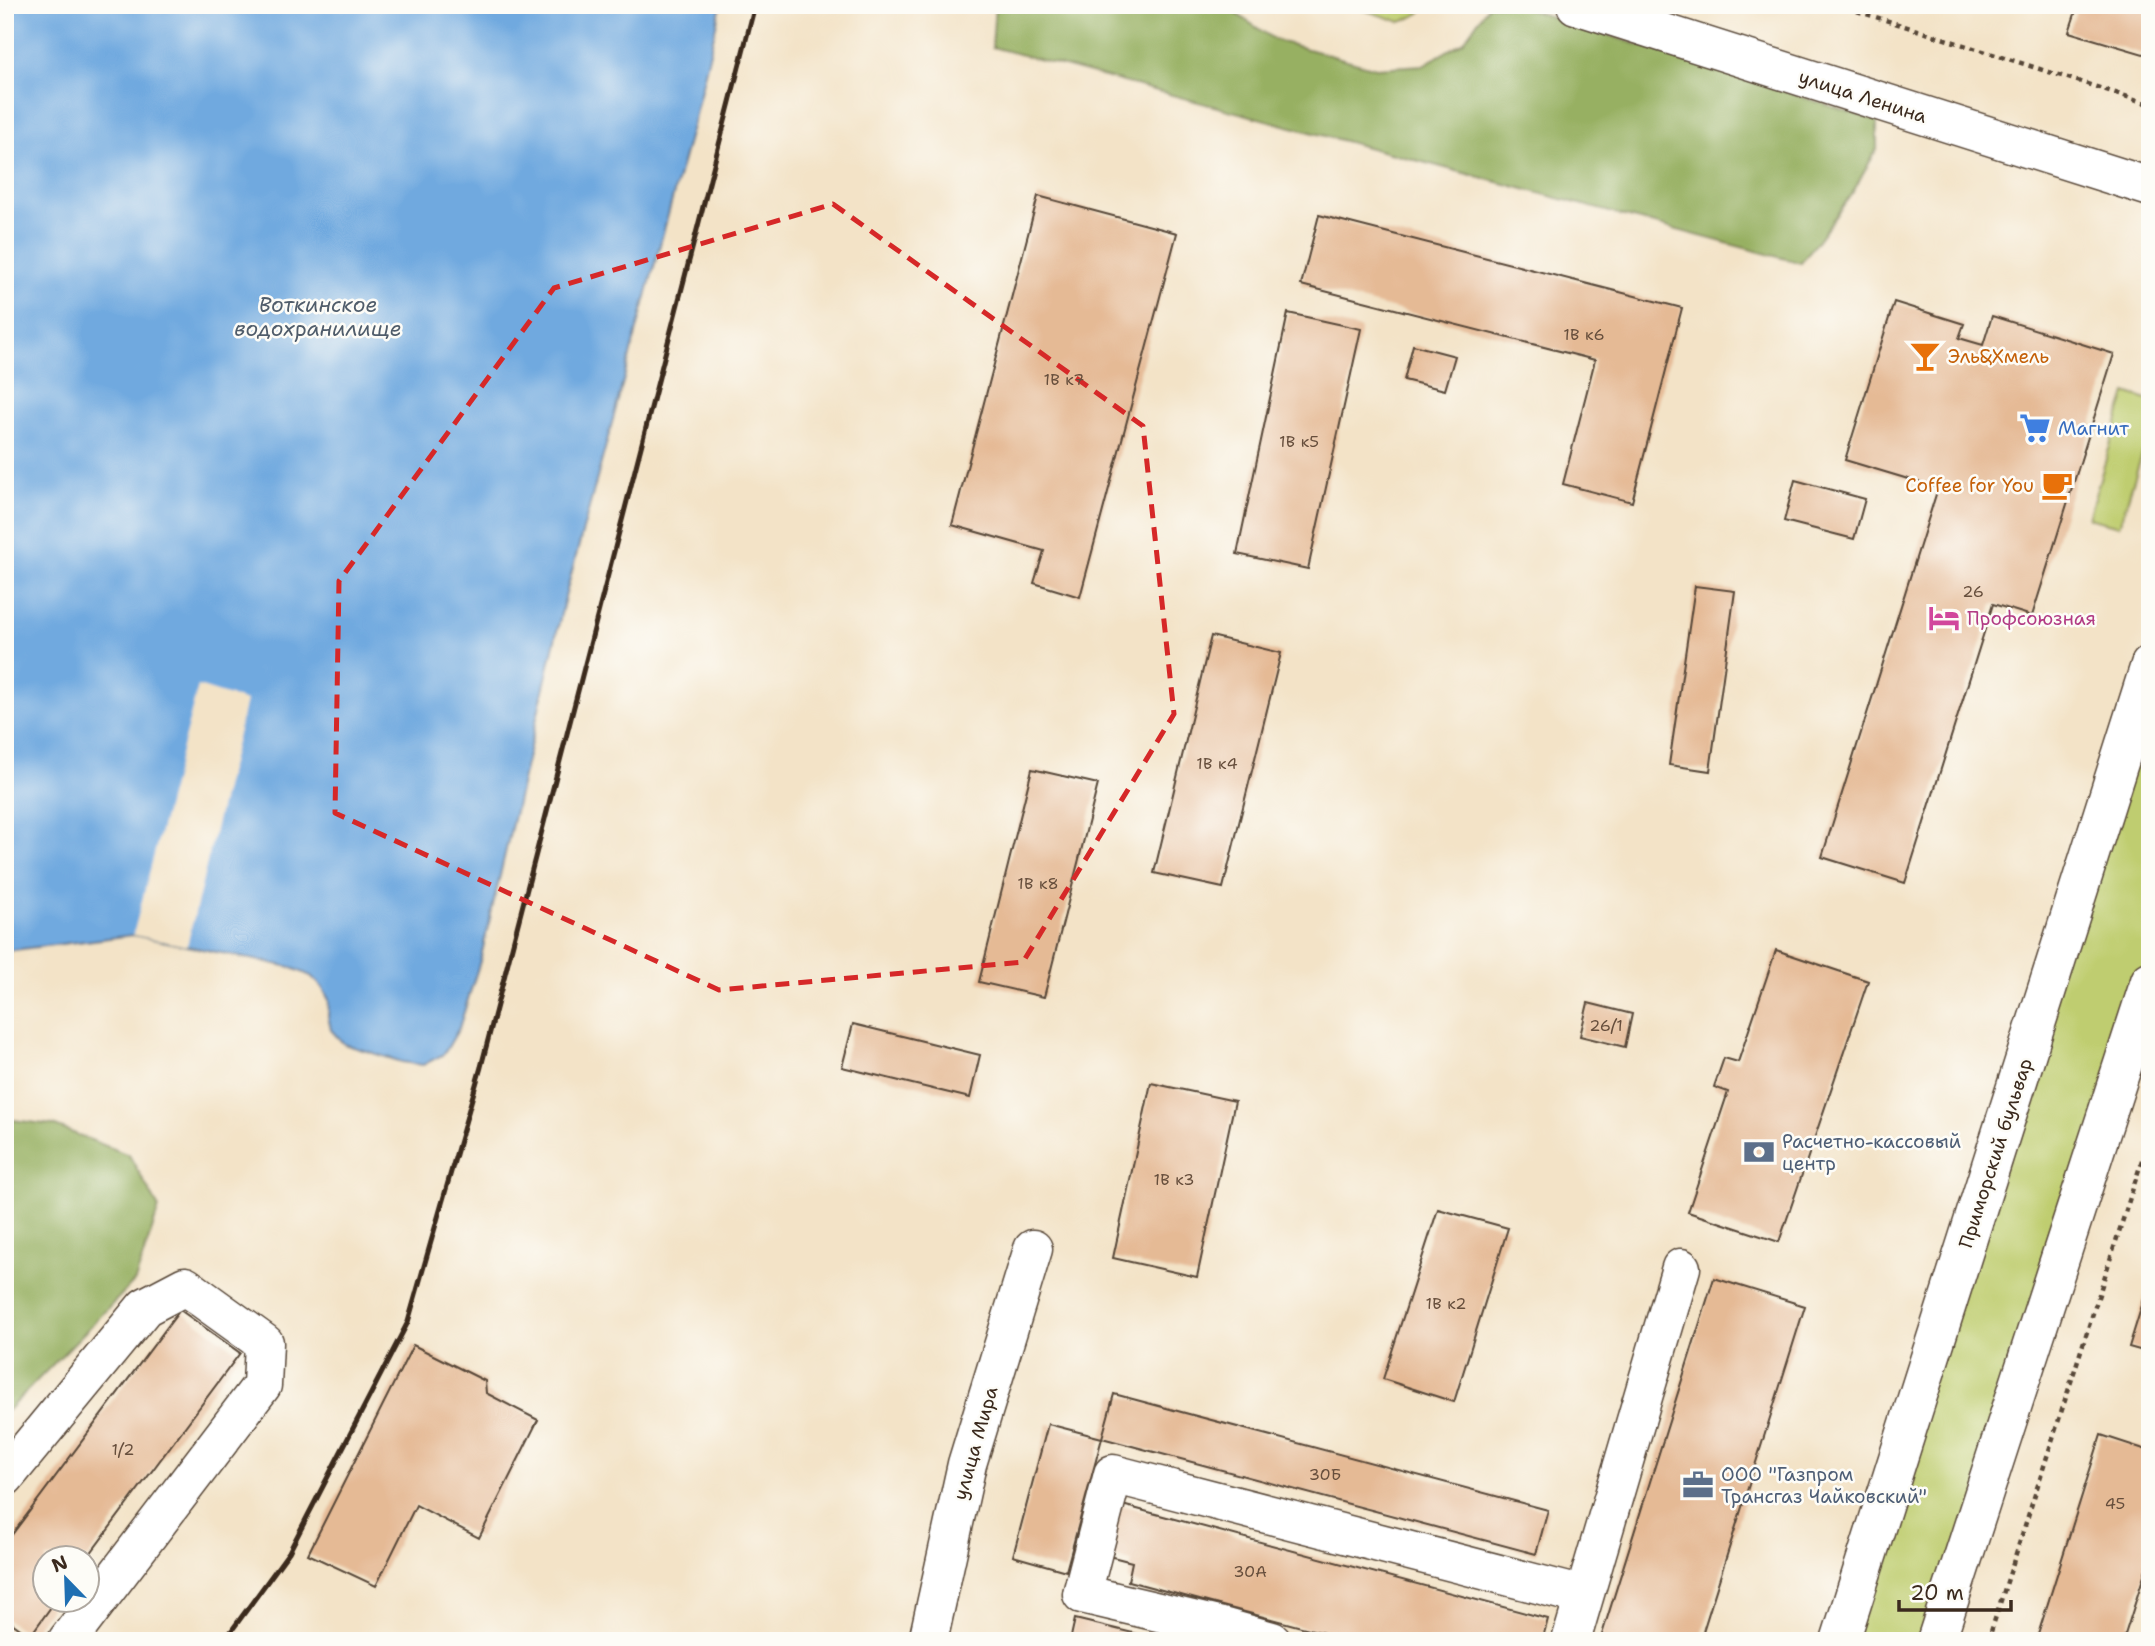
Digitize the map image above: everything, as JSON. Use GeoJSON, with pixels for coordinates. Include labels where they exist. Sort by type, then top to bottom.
{"type":"FeatureCollection","features":[{"type":"Feature","properties":{"kind":"street","name":"улица Ленина"},"geometry":{"type":"LineString","coordinates":[[1576,5],[2150,187]]}},
{"type":"Feature","properties":{"kind":"street","name":"Приморский бульвар"},"geometry":{"type":"LineString","coordinates":[[1840,1641],[2150,665]]}},
{"type":"Feature","properties":{"kind":"street"},"geometry":{"type":"LineString","coordinates":[[1936,1641],[2150,981]]}},
{"type":"Feature","properties":{"kind":"street","name":"улица Мира"},"geometry":{"type":"LineString","coordinates":[[928,1641],[967,1464],[1033,1249]]}},
{"type":"Feature","properties":{"kind":"street"},"geometry":{"type":"LineString","coordinates":[[1571,1641],[1681,1268]]}},
{"type":"Feature","properties":{"kind":"street"},"geometry":{"type":"LineString","coordinates":[[5,1476],[145,1307],[185,1286],[264,1343],[262,1385],[67,1641]]}},
{"type":"Feature","properties":{"kind":"street"},"geometry":{"type":"LineString","coordinates":[[1272,1641],[1220,1634],[1082,1594],[1113,1474],[1584,1596]]}},
{"type":"Feature","properties":{"kind":"path"},"geometry":{"type":"LineString","coordinates":[[1838,5],[2150,104]]}},
{"type":"Feature","properties":{"kind":"path"},"geometry":{"type":"LineString","coordinates":[[1988,1641],[2150,1135]]}},
{"type":"Feature","properties":{"kind":"highlighted area"},"geometry":{"type":"Polygon","coordinates":[[[833,204],[1143,426],[1174,714],[1023,962],[719,990],[335,813],[339,581],[554,288],[833,204]]]}},
{"type":"Feature","properties":{"kind":"green space"},"geometry":{"type":"Polygon","coordinates":[[[995,5],[1212,5],[1228,8],[1275,40],[1376,68],[1423,65],[1464,41],[1489,5],[1514,5],[1877,121],[1877,149],[1853,192],[1801,263],[992,47],[995,5]]]}},
{"type":"Feature","properties":{"kind":"green space"},"geometry":{"type":"Polygon","coordinates":[[[1348,5],[1430,5],[1401,22],[1348,5]]]}},
{"type":"Feature","properties":{"kind":"green space"},"geometry":{"type":"Polygon","coordinates":[[[2126,393],[2150,401],[2150,430],[2119,526],[2088,518],[2126,393]]]}},
{"type":"Feature","properties":{"kind":"green space"},"geometry":{"type":"Polygon","coordinates":[[[2150,665],[2150,981],[1936,1641],[1840,1641],[2150,665]]]}},
{"type":"Feature","properties":{"kind":"green space"},"geometry":{"type":"Polygon","coordinates":[[[5,1119],[53,1125],[129,1155],[159,1208],[135,1281],[5,1413],[5,1119]]]}},
{"type":"Feature","properties":{"kind":"water","name":"Воткинское водохранилище"},"geometry":{"type":"Polygon","coordinates":[[[5,5],[721,5],[695,115],[565,597],[480,961],[459,1028],[444,1054],[423,1065],[402,1062],[344,1044],[331,1030],[329,1000],[322,987],[311,976],[290,967],[133,935],[5,951],[5,5]]]}},
{"type":"Feature","properties":{"kind":"pier"},"geometry":{"type":"Polygon","coordinates":[[[198,686],[246,701],[187,946],[133,935],[198,686]]]}},
{"type":"Feature","properties":{"kind":"building"},"geometry":{"type":"Polygon","coordinates":[[[2078,5],[2150,5],[2150,56],[2069,32],[2078,5]]]}},
{"type":"Feature","properties":{"kind":"building"},"geometry":{"type":"Polygon","coordinates":[[[1038,196],[1177,233],[1080,597],[1034,583],[1044,551],[952,525],[1038,196]]]}},
{"type":"Feature","properties":{"kind":"building"},"geometry":{"type":"Polygon","coordinates":[[[1319,215],[1682,308],[1632,502],[1563,484],[1595,360],[1301,285],[1319,215]]]}},
{"type":"Feature","properties":{"kind":"building"},"geometry":{"type":"Polygon","coordinates":[[[1894,302],[1964,324],[1959,338],[1983,345],[1992,316],[2114,354],[2032,616],[1993,604],[1905,883],[1822,857],[1938,488],[1845,460],[1894,302]]]}},
{"type":"Feature","properties":{"kind":"building"},"geometry":{"type":"Polygon","coordinates":[[[1288,313],[1361,329],[1308,569],[1237,554],[1288,313]]]}},
{"type":"Feature","properties":{"kind":"building"},"geometry":{"type":"Polygon","coordinates":[[[1413,345],[1455,356],[1445,390],[1404,380],[1413,345]]]}},
{"type":"Feature","properties":{"kind":"building"},"geometry":{"type":"Polygon","coordinates":[[[1795,480],[1865,499],[1854,539],[1784,521],[1795,480]]]}},
{"type":"Feature","properties":{"kind":"building"},"geometry":{"type":"Polygon","coordinates":[[[1695,586],[1735,591],[1710,771],[1669,765],[1695,586]]]}},
{"type":"Feature","properties":{"kind":"building"},"geometry":{"type":"Polygon","coordinates":[[[1211,636],[1281,653],[1223,888],[1154,873],[1211,636]]]}},
{"type":"Feature","properties":{"kind":"building"},"geometry":{"type":"Polygon","coordinates":[[[1032,769],[1098,784],[1044,997],[979,982],[1032,769]]]}},
{"type":"Feature","properties":{"kind":"building","name":"Расчетно-кассовый центр"},"geometry":{"type":"Polygon","coordinates":[[[1776,950],[1868,981],[1779,1242],[1688,1212],[1728,1092],[1714,1087],[1724,1058],[1738,1062],[1776,950]]]}},
{"type":"Feature","properties":{"kind":"building"},"geometry":{"type":"Polygon","coordinates":[[[1588,1003],[1632,1014],[1625,1047],[1580,1036],[1588,1003]]]}},
{"type":"Feature","properties":{"kind":"building"},"geometry":{"type":"Polygon","coordinates":[[[853,1024],[980,1055],[970,1098],[842,1067],[853,1024]]]}},
{"type":"Feature","properties":{"kind":"building"},"geometry":{"type":"Polygon","coordinates":[[[1151,1083],[1235,1101],[1197,1277],[1113,1258],[1151,1083]]]}},
{"type":"Feature","properties":{"kind":"building"},"geometry":{"type":"Polygon","coordinates":[[[1438,1209],[1508,1228],[1454,1402],[1383,1379],[1438,1209]]]}},
{"type":"Feature","properties":{"kind":"building"},"geometry":{"type":"Polygon","coordinates":[[[1714,1278],[1805,1306],[1700,1641],[1600,1641],[1714,1278]]]}},
{"type":"Feature","properties":{"kind":"building"},"geometry":{"type":"Polygon","coordinates":[[[2150,1283],[2150,1353],[2129,1347],[2150,1283]]]}},
{"type":"Feature","properties":{"kind":"building"},"geometry":{"type":"Polygon","coordinates":[[[180,1310],[240,1353],[97,1544],[32,1544],[32,1614],[46,1614],[30,1636],[5,1618],[5,1544],[180,1310]]]}},
{"type":"Feature","properties":{"kind":"building"},"geometry":{"type":"Polygon","coordinates":[[[413,1345],[485,1381],[486,1393],[538,1420],[479,1538],[416,1505],[376,1586],[308,1554],[413,1345]]]}},
{"type":"Feature","properties":{"kind":"building"},"geometry":{"type":"Polygon","coordinates":[[[1114,1394],[1548,1510],[1536,1554],[1102,1438],[1114,1394]]]}},
{"type":"Feature","properties":{"kind":"building"},"geometry":{"type":"Polygon","coordinates":[[[1048,1424],[1102,1438],[1066,1571],[1013,1556],[1048,1424]]]}},
{"type":"Feature","properties":{"kind":"building"},"geometry":{"type":"Polygon","coordinates":[[[2101,1435],[2150,1451],[2150,1556],[2123,1641],[2036,1641],[2101,1435]]]}},
{"type":"Feature","properties":{"kind":"building"},"geometry":{"type":"Polygon","coordinates":[[[1111,1502],[1548,1619],[1542,1641],[1354,1641],[1128,1581],[1132,1562],[1097,1553],[1111,1502]]]}},
{"type":"Feature","properties":{"kind":"building"},"geometry":{"type":"Polygon","coordinates":[[[1075,1619],[1162,1640],[1162,1641],[1070,1641],[1075,1619]]]}},
{"type":"Feature","properties":{"kind":"railway"},"geometry":{"type":"LineString","coordinates":[[224,1641],[289,1552],[408,1322],[481,1067],[755,5]]}},
{"type":"Feature","properties":{"kind":"place","name":"Эль&Хмель"},"geometry":{"type":"Point","coordinates":[1925,356]}},
{"type":"Feature","properties":{"kind":"place","name":"Магнит"},"geometry":{"type":"Point","coordinates":[2035,428]}},
{"type":"Feature","properties":{"kind":"place","name":"Coffee for You"},"geometry":{"type":"Point","coordinates":[2057,485]}},
{"type":"Feature","properties":{"kind":"place","name":"Профсоюзная"},"geometry":{"type":"Point","coordinates":[1944,618]}},
{"type":"Feature","properties":{"kind":"place","name":"Расчетно-кассовый центр"},"geometry":{"type":"Point","coordinates":[1759,1152]}},
{"type":"Feature","properties":{"kind":"place","name":"ООО \"Газпром Трансгаз Чайковский\""},"geometry":{"type":"Point","coordinates":[1698,1485]}}]}
